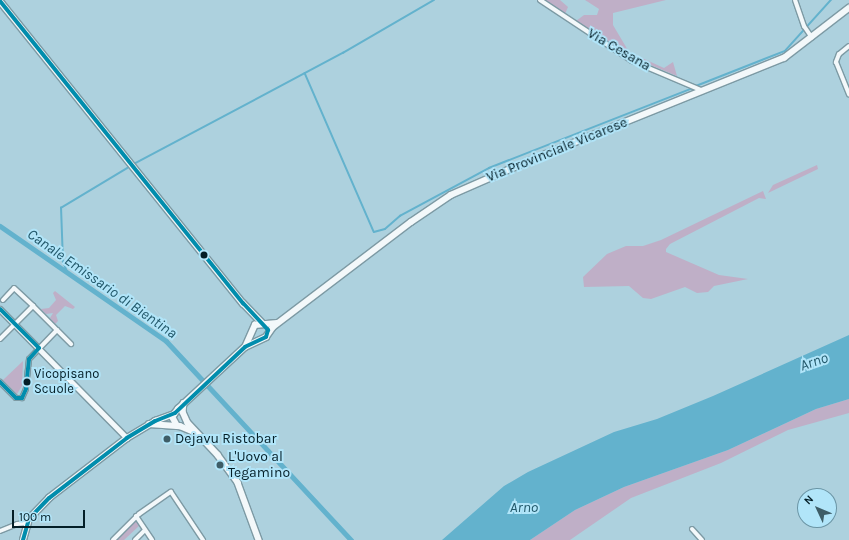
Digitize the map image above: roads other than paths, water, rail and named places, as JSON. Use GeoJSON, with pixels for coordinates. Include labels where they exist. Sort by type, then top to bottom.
{"type":"FeatureCollection","features":[{"type":"Feature","properties":{"kind":"main road"},"geometry":{"type":"LineString","coordinates":[[0,1],[243,303],[264,324],[268,334]]}},
{"type":"Feature","properties":{"kind":"main road","name":"Via Provinciale Vicarese"},"geometry":{"type":"LineString","coordinates":[[175,413],[245,346],[268,334],[281,322],[411,222],[451,195],[526,162],[784,58],[812,38],[849,8]]}},
{"type":"Feature","properties":{"kind":"main road"},"geometry":{"type":"LineString","coordinates":[[243,303],[253,329],[259,339]]}},
{"type":"Feature","properties":{"kind":"main road","name":"Via Provinciale Vicarese"},"geometry":{"type":"LineString","coordinates":[[245,346],[253,329],[264,324],[281,322]]}},
{"type":"Feature","properties":{"kind":"main road"},"geometry":{"type":"LineString","coordinates":[[149,424],[178,426],[184,423],[186,401]]}},
{"type":"Feature","properties":{"kind":"main road"},"geometry":{"type":"LineString","coordinates":[[175,413],[172,422],[197,434]]}},
{"type":"Feature","properties":{"kind":"main road"},"geometry":{"type":"LineString","coordinates":[[23,540],[27,523],[44,502],[127,438],[149,424],[175,413],[184,415],[197,434],[218,455],[236,479],[259,540]]}},
{"type":"Feature","properties":{"kind":"street","name":"Via Cesana"},"geometry":{"type":"LineString","coordinates":[[540,0],[632,61],[704,91]]}},
{"type":"Feature","properties":{"kind":"street"},"geometry":{"type":"LineString","coordinates":[[795,0],[805,28],[812,38]]}},
{"type":"Feature","properties":{"kind":"street"},"geometry":{"type":"LineString","coordinates":[[849,46],[839,54],[836,62],[849,95]]}},
{"type":"Feature","properties":{"kind":"street"},"geometry":{"type":"LineString","coordinates":[[3,300],[14,288],[71,344]]}},
{"type":"Feature","properties":{"kind":"street"},"geometry":{"type":"LineString","coordinates":[[0,339],[33,306]]}},
{"type":"Feature","properties":{"kind":"street"},"geometry":{"type":"LineString","coordinates":[[0,309],[127,438]]}},
{"type":"Feature","properties":{"kind":"street"},"geometry":{"type":"LineString","coordinates":[[0,382],[16,398],[22,398],[26,389],[29,359],[57,330]]}},
{"type":"Feature","properties":{"kind":"street"},"geometry":{"type":"LineString","coordinates":[[113,540],[136,516],[171,492],[203,540]]}},
{"type":"Feature","properties":{"kind":"street"},"geometry":{"type":"LineString","coordinates":[[136,516],[152,540]]}},
{"type":"Feature","properties":{"kind":"street"},"geometry":{"type":"LineString","coordinates":[[0,531],[17,524],[27,523]]}},
{"type":"Feature","properties":{"kind":"street"},"geometry":{"type":"LineString","coordinates":[[692,529],[702,540]]}},
{"type":"Feature","properties":{"kind":"street"},"geometry":{"type":"LineString","coordinates":[[135,540],[145,530]]}},
{"type":"Feature","properties":{"kind":"water","name":"Arno"},"geometry":{"type":"Polygon","coordinates":[[[849,335],[849,399],[816,409],[728,450],[624,487],[575,510],[530,540],[442,540],[504,486],[528,472],[614,432],[657,419],[713,396],[849,335]]]}},
{"type":"Feature","properties":{"kind":"waterway"},"geometry":{"type":"LineString","coordinates":[[134,164],[343,53],[434,0]]}},
{"type":"Feature","properties":{"kind":"waterway"},"geometry":{"type":"LineString","coordinates":[[696,86],[785,51],[831,0]]}},
{"type":"Feature","properties":{"kind":"waterway"},"geometry":{"type":"LineString","coordinates":[[305,73],[374,232],[385,229],[400,216],[489,168],[693,88]]}},
{"type":"Feature","properties":{"kind":"waterway"},"geometry":{"type":"LineString","coordinates":[[67,272],[63,262],[61,208],[131,166]]}},
{"type":"Feature","properties":{"kind":"waterway","name":"Canale Emissario di Bientina"},"geometry":{"type":"LineString","coordinates":[[0,226],[166,341],[351,540]]}},
{"type":"Feature","properties":{"kind":"place","name":"Vicopisano Scuole"},"geometry":{"type":"Point","coordinates":[27,382]}},
{"type":"Feature","properties":{"kind":"place","name":"Dejavu Ristobar"},"geometry":{"type":"Point","coordinates":[167,439]}},
{"type":"Feature","properties":{"kind":"place","name":"L'Uovo al Tegamino"},"geometry":{"type":"Point","coordinates":[220,465]}}]}
